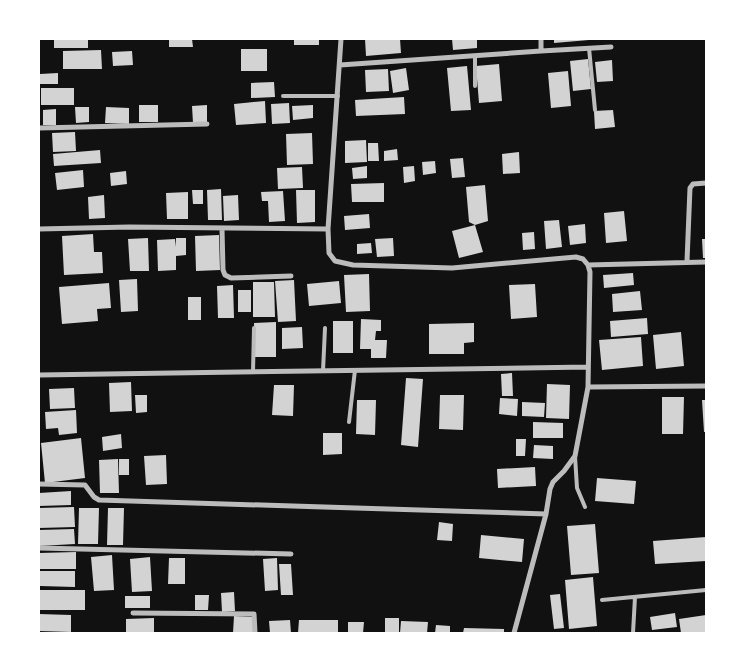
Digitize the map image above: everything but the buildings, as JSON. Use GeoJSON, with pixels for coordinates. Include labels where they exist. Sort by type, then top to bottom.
{"type":"FeatureCollection","features":[{"type":"Feature","properties":{"kind":"street"},"geometry":{"type":"LineString","coordinates":[[342,39],[328,229],[329,253],[335,261],[346,264],[452,268],[576,258],[583,259],[588,265],[591,287],[588,387],[574,456],[564,471],[553,482],[550,489],[546,514],[514,633]]}},
{"type":"Feature","properties":{"kind":"street"},"geometry":{"type":"LineString","coordinates":[[541,39],[541,52]]}},
{"type":"Feature","properties":{"kind":"street"},"geometry":{"type":"LineString","coordinates":[[340,65],[611,47]]}},
{"type":"Feature","properties":{"kind":"street"},"geometry":{"type":"LineString","coordinates":[[39,128],[207,124]]}},
{"type":"Feature","properties":{"kind":"street"},"geometry":{"type":"LineString","coordinates":[[687,261],[690,188],[693,184],[706,183]]}},
{"type":"Feature","properties":{"kind":"street"},"geometry":{"type":"LineString","coordinates":[[39,229],[129,227],[328,229]]}},
{"type":"Feature","properties":{"kind":"street"},"geometry":{"type":"LineString","coordinates":[[222,229],[223,270],[225,274],[231,278],[291,276]]}},
{"type":"Feature","properties":{"kind":"street"},"geometry":{"type":"LineString","coordinates":[[588,265],[706,262]]}},
{"type":"Feature","properties":{"kind":"street"},"geometry":{"type":"LineString","coordinates":[[39,375],[588,368]]}},
{"type":"Feature","properties":{"kind":"street"},"geometry":{"type":"LineString","coordinates":[[588,387],[706,386]]}},
{"type":"Feature","properties":{"kind":"street"},"geometry":{"type":"LineString","coordinates":[[39,484],[85,486],[99,500],[546,514]]}},
{"type":"Feature","properties":{"kind":"street"},"geometry":{"type":"LineString","coordinates":[[39,548],[291,554]]}},
{"type":"Feature","properties":{"kind":"street"},"geometry":{"type":"LineString","coordinates":[[132,613],[254,614],[254,633]]}},
{"type":"Feature","properties":{"kind":"lane"},"geometry":{"type":"LineString","coordinates":[[589,48],[595,110]]}},
{"type":"Feature","properties":{"kind":"lane"},"geometry":{"type":"LineString","coordinates":[[475,57],[475,86]]}},
{"type":"Feature","properties":{"kind":"lane"},"geometry":{"type":"LineString","coordinates":[[283,96],[338,96]]}},
{"type":"Feature","properties":{"kind":"lane"},"geometry":{"type":"LineString","coordinates":[[252,372],[254,328]]}},
{"type":"Feature","properties":{"kind":"lane"},"geometry":{"type":"LineString","coordinates":[[323,371],[325,328]]}},
{"type":"Feature","properties":{"kind":"lane"},"geometry":{"type":"LineString","coordinates":[[348,422],[355,370]]}},
{"type":"Feature","properties":{"kind":"lane"},"geometry":{"type":"LineString","coordinates":[[574,456],[576,488],[585,507]]}},
{"type":"Feature","properties":{"kind":"lane"},"geometry":{"type":"LineString","coordinates":[[602,600],[706,590]]}},
{"type":"Feature","properties":{"kind":"lane"},"geometry":{"type":"LineString","coordinates":[[634,633],[635,597]]}}]}
